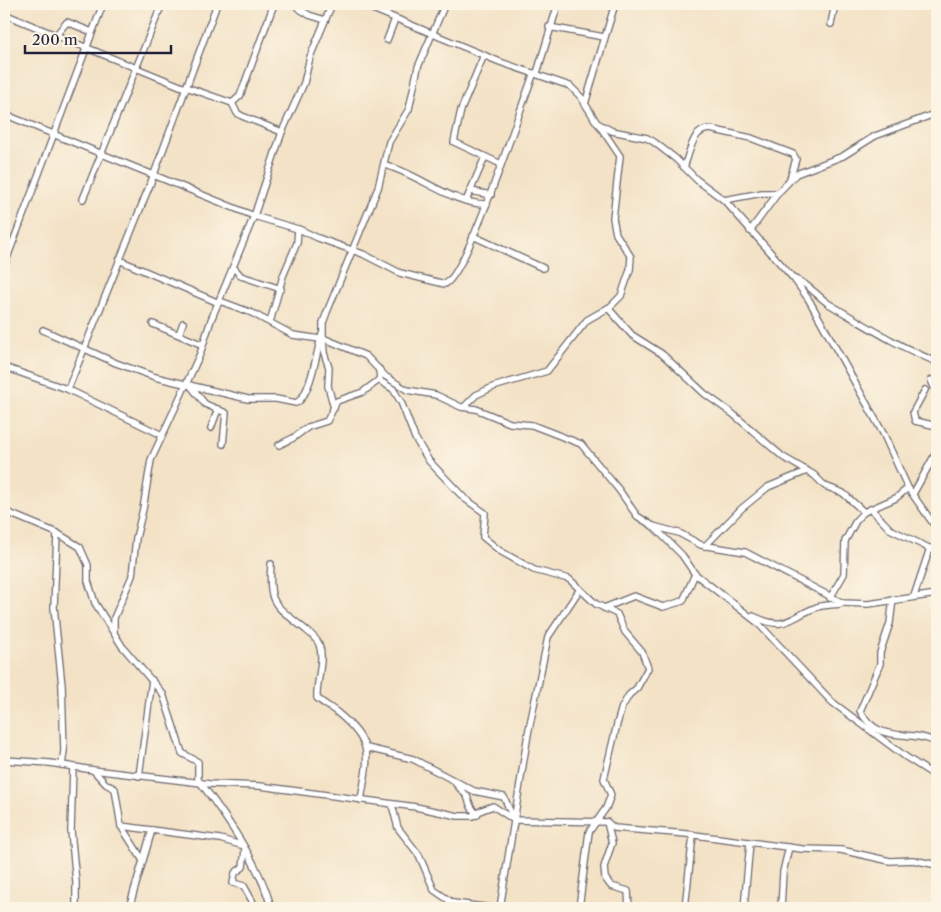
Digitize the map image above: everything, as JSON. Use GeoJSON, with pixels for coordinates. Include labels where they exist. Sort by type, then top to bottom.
{"type":"FeatureCollection","features":[{"type":"Feature","properties":{"kind":"street"},"geometry":{"type":"LineString","coordinates":[[4,266],[103,4]]}},
{"type":"Feature","properties":{"kind":"street"},"geometry":{"type":"LineString","coordinates":[[83,199],[162,4]]}},
{"type":"Feature","properties":{"kind":"street"},"geometry":{"type":"LineString","coordinates":[[68,389],[153,177],[217,4]]}},
{"type":"Feature","properties":{"kind":"street"},"geometry":{"type":"LineString","coordinates":[[232,103],[240,96],[274,4]]}},
{"type":"Feature","properties":{"kind":"street"},"geometry":{"type":"LineString","coordinates":[[114,632],[114,618],[132,576],[136,538],[151,460],[188,385],[254,216],[282,132],[304,83],[310,56],[332,4]]}},
{"type":"Feature","properties":{"kind":"street"},"geometry":{"type":"LineString","coordinates":[[361,4],[484,55],[570,86],[585,104],[620,156],[613,218],[616,234],[631,257],[630,270],[621,296],[608,308],[587,320],[546,371],[493,387],[476,395],[464,407]]}},
{"type":"Feature","properties":{"kind":"street"},"geometry":{"type":"LineString","coordinates":[[43,330],[116,363],[188,385],[248,399],[299,402],[312,376],[327,312],[385,165],[388,142],[408,109],[418,68],[444,4]]}},
{"type":"Feature","properties":{"kind":"street"},"geometry":{"type":"LineString","coordinates":[[5,117],[254,216],[298,229],[352,250],[400,273],[446,284],[453,278],[491,194],[558,4]]}},
{"type":"Feature","properties":{"kind":"street"},"geometry":{"type":"LineString","coordinates":[[585,104],[615,4]]}},
{"type":"Feature","properties":{"kind":"street"},"geometry":{"type":"LineString","coordinates":[[831,24],[835,4]]}},
{"type":"Feature","properties":{"kind":"street"},"geometry":{"type":"LineString","coordinates":[[931,4],[937,9]]}},
{"type":"Feature","properties":{"kind":"street"},"geometry":{"type":"LineString","coordinates":[[298,8],[309,15],[325,20]]}},
{"type":"Feature","properties":{"kind":"street"},"geometry":{"type":"LineString","coordinates":[[4,14],[56,35],[75,45],[86,47],[186,88],[232,103],[237,113],[242,116],[282,132]]}},
{"type":"Feature","properties":{"kind":"street"},"geometry":{"type":"LineString","coordinates":[[387,40],[395,19]]}},
{"type":"Feature","properties":{"kind":"street"},"geometry":{"type":"LineString","coordinates":[[56,35],[67,22],[92,32]]}},
{"type":"Feature","properties":{"kind":"street"},"geometry":{"type":"LineString","coordinates":[[550,27],[604,37]]}},
{"type":"Feature","properties":{"kind":"street"},"geometry":{"type":"LineString","coordinates":[[484,55],[461,110],[454,142],[501,164]]}},
{"type":"Feature","properties":{"kind":"street"},"geometry":{"type":"LineString","coordinates":[[750,231],[778,193],[800,172],[843,156],[876,136],[937,113]]}},
{"type":"Feature","properties":{"kind":"street"},"geometry":{"type":"LineString","coordinates":[[597,124],[612,131],[647,138],[684,167],[697,180],[724,200],[794,279],[810,300],[854,379],[884,435],[908,488],[937,529]]}},
{"type":"Feature","properties":{"kind":"street"},"geometry":{"type":"LineString","coordinates":[[684,167],[697,134],[704,129],[710,129],[751,138],[795,156],[789,181]]}},
{"type":"Feature","properties":{"kind":"street"},"geometry":{"type":"LineString","coordinates":[[466,201],[485,157]]}},
{"type":"Feature","properties":{"kind":"street"},"geometry":{"type":"LineString","coordinates":[[385,165],[400,168],[410,176],[426,181],[466,201],[487,204]]}},
{"type":"Feature","properties":{"kind":"street"},"geometry":{"type":"LineString","coordinates":[[470,191],[491,194]]}},
{"type":"Feature","properties":{"kind":"street"},"geometry":{"type":"LineString","coordinates":[[724,200],[762,193],[778,193]]}},
{"type":"Feature","properties":{"kind":"street"},"geometry":{"type":"LineString","coordinates":[[270,322],[281,289],[283,276],[297,243],[298,229]]}},
{"type":"Feature","properties":{"kind":"street"},"geometry":{"type":"LineString","coordinates":[[473,236],[543,268]]}},
{"type":"Feature","properties":{"kind":"street"},"geometry":{"type":"LineString","coordinates":[[119,260],[270,322],[293,335],[322,336],[366,356],[385,376],[407,390],[431,393],[510,423],[532,425],[581,444],[619,490],[637,516],[653,526],[682,555],[695,574],[746,612],[769,624],[790,622],[817,607],[843,603],[868,604],[937,594]]}},
{"type":"Feature","properties":{"kind":"street"},"geometry":{"type":"LineString","coordinates":[[234,268],[241,276],[281,289]]}},
{"type":"Feature","properties":{"kind":"street"},"geometry":{"type":"LineString","coordinates":[[794,279],[808,286],[822,299],[901,347],[937,362]]}},
{"type":"Feature","properties":{"kind":"street"},"geometry":{"type":"LineString","coordinates":[[608,308],[632,335],[662,354],[705,394],[733,414],[783,457],[807,471],[825,486],[843,493],[864,512]]}},
{"type":"Feature","properties":{"kind":"street"},"geometry":{"type":"LineString","coordinates":[[179,334],[183,323]]}},
{"type":"Feature","properties":{"kind":"street"},"geometry":{"type":"LineString","coordinates":[[153,324],[203,345]]}},
{"type":"Feature","properties":{"kind":"street"},"geometry":{"type":"LineString","coordinates":[[322,336],[329,372],[328,386],[334,408]]}},
{"type":"Feature","properties":{"kind":"street"},"geometry":{"type":"LineString","coordinates":[[4,367],[68,389],[162,435]]}},
{"type":"Feature","properties":{"kind":"street"},"geometry":{"type":"LineString","coordinates":[[379,369],[379,380]]}},
{"type":"Feature","properties":{"kind":"street"},"geometry":{"type":"LineString","coordinates":[[278,445],[293,438],[308,426],[327,421],[337,401],[363,392],[379,380]]}},
{"type":"Feature","properties":{"kind":"street"},"geometry":{"type":"LineString","coordinates":[[379,380],[396,393],[419,447],[429,461],[464,498],[485,513],[483,537],[500,551],[534,570],[569,579],[604,608],[619,616],[626,632],[642,652],[648,668],[637,688],[629,695],[622,707],[604,779],[611,795],[597,822],[589,832],[579,908]]}},
{"type":"Feature","properties":{"kind":"street"},"geometry":{"type":"LineString","coordinates":[[931,380],[937,394]]}},
{"type":"Feature","properties":{"kind":"street"},"geometry":{"type":"LineString","coordinates":[[188,385],[205,404],[225,412],[223,444]]}},
{"type":"Feature","properties":{"kind":"street"},"geometry":{"type":"LineString","coordinates":[[925,390],[913,412],[915,420],[937,426]]}},
{"type":"Feature","properties":{"kind":"street"},"geometry":{"type":"LineString","coordinates":[[211,428],[218,409]]}},
{"type":"Feature","properties":{"kind":"street"},"geometry":{"type":"LineString","coordinates":[[912,494],[937,451]]}},
{"type":"Feature","properties":{"kind":"street"},"geometry":{"type":"LineString","coordinates":[[705,546],[741,509],[768,487],[807,471]]}},
{"type":"Feature","properties":{"kind":"street"},"geometry":{"type":"LineString","coordinates":[[830,598],[844,574],[844,549],[847,536],[864,512],[896,498],[908,488]]}},
{"type":"Feature","properties":{"kind":"street"},"geometry":{"type":"LineString","coordinates":[[871,509],[890,529],[937,552]]}},
{"type":"Feature","properties":{"kind":"street"},"geometry":{"type":"LineString","coordinates":[[4,512],[57,532],[80,547],[88,565],[88,581],[95,603],[122,646],[163,694],[182,753],[198,762],[199,782],[243,847],[265,887],[271,908]]}},
{"type":"Feature","properties":{"kind":"street"},"geometry":{"type":"LineString","coordinates":[[653,526],[679,533],[705,546],[745,552],[772,564],[830,598],[843,603]]}},
{"type":"Feature","properties":{"kind":"street"},"geometry":{"type":"LineString","coordinates":[[57,532],[54,607],[62,686],[64,751],[62,765]]}},
{"type":"Feature","properties":{"kind":"street"},"geometry":{"type":"LineString","coordinates":[[914,596],[930,548]]}},
{"type":"Feature","properties":{"kind":"street"},"geometry":{"type":"LineString","coordinates":[[271,564],[270,587],[272,597],[277,605],[318,642],[320,657],[317,698],[346,720],[364,740],[367,748],[367,765],[361,800]]}},
{"type":"Feature","properties":{"kind":"street"},"geometry":{"type":"LineString","coordinates":[[604,608],[634,596],[663,607],[683,601],[695,574]]}},
{"type":"Feature","properties":{"kind":"street"},"geometry":{"type":"LineString","coordinates":[[500,908],[528,734],[548,637],[580,589]]}},
{"type":"Feature","properties":{"kind":"street"},"geometry":{"type":"LineString","coordinates":[[893,599],[890,624],[880,653],[880,664],[860,711],[885,734],[922,736],[936,742]]}},
{"type":"Feature","properties":{"kind":"street"},"geometry":{"type":"LineString","coordinates":[[746,612],[832,702],[906,757],[937,777]]}},
{"type":"Feature","properties":{"kind":"street"},"geometry":{"type":"LineString","coordinates":[[139,776],[152,680]]}},
{"type":"Feature","properties":{"kind":"street"},"geometry":{"type":"LineString","coordinates":[[367,748],[413,759],[474,791],[504,797],[514,820]]}},
{"type":"Feature","properties":{"kind":"street"},"geometry":{"type":"LineString","coordinates":[[4,760],[62,765],[139,776],[260,786],[416,807],[458,816],[477,815],[482,810],[493,806],[514,820],[607,822],[614,828],[694,835],[789,847],[841,850],[890,861],[913,860],[937,865]]}},
{"type":"Feature","properties":{"kind":"street"},"geometry":{"type":"LineString","coordinates":[[73,767],[71,831],[76,908]]}},
{"type":"Feature","properties":{"kind":"street"},"geometry":{"type":"LineString","coordinates":[[93,770],[106,784],[115,789],[121,826],[142,859]]}},
{"type":"Feature","properties":{"kind":"street"},"geometry":{"type":"LineString","coordinates":[[455,782],[467,796],[477,815]]}},
{"type":"Feature","properties":{"kind":"street"},"geometry":{"type":"LineString","coordinates":[[392,805],[398,828],[419,855],[434,890],[453,903],[492,908]]}},
{"type":"Feature","properties":{"kind":"street"},"geometry":{"type":"LineString","coordinates":[[607,822],[612,843],[604,867],[605,878],[611,886],[628,891],[629,908]]}},
{"type":"Feature","properties":{"kind":"street"},"geometry":{"type":"LineString","coordinates":[[121,826],[222,840],[243,847]]}},
{"type":"Feature","properties":{"kind":"street"},"geometry":{"type":"LineString","coordinates":[[129,908],[152,830]]}},
{"type":"Feature","properties":{"kind":"street"},"geometry":{"type":"LineString","coordinates":[[685,908],[694,835]]}},
{"type":"Feature","properties":{"kind":"street"},"geometry":{"type":"LineString","coordinates":[[744,908],[750,843]]}},
{"type":"Feature","properties":{"kind":"street"},"geometry":{"type":"LineString","coordinates":[[243,847],[242,866],[235,872],[233,883],[244,886],[256,908]]}},
{"type":"Feature","properties":{"kind":"street"},"geometry":{"type":"LineString","coordinates":[[781,908],[783,872],[789,847]]}}]}
